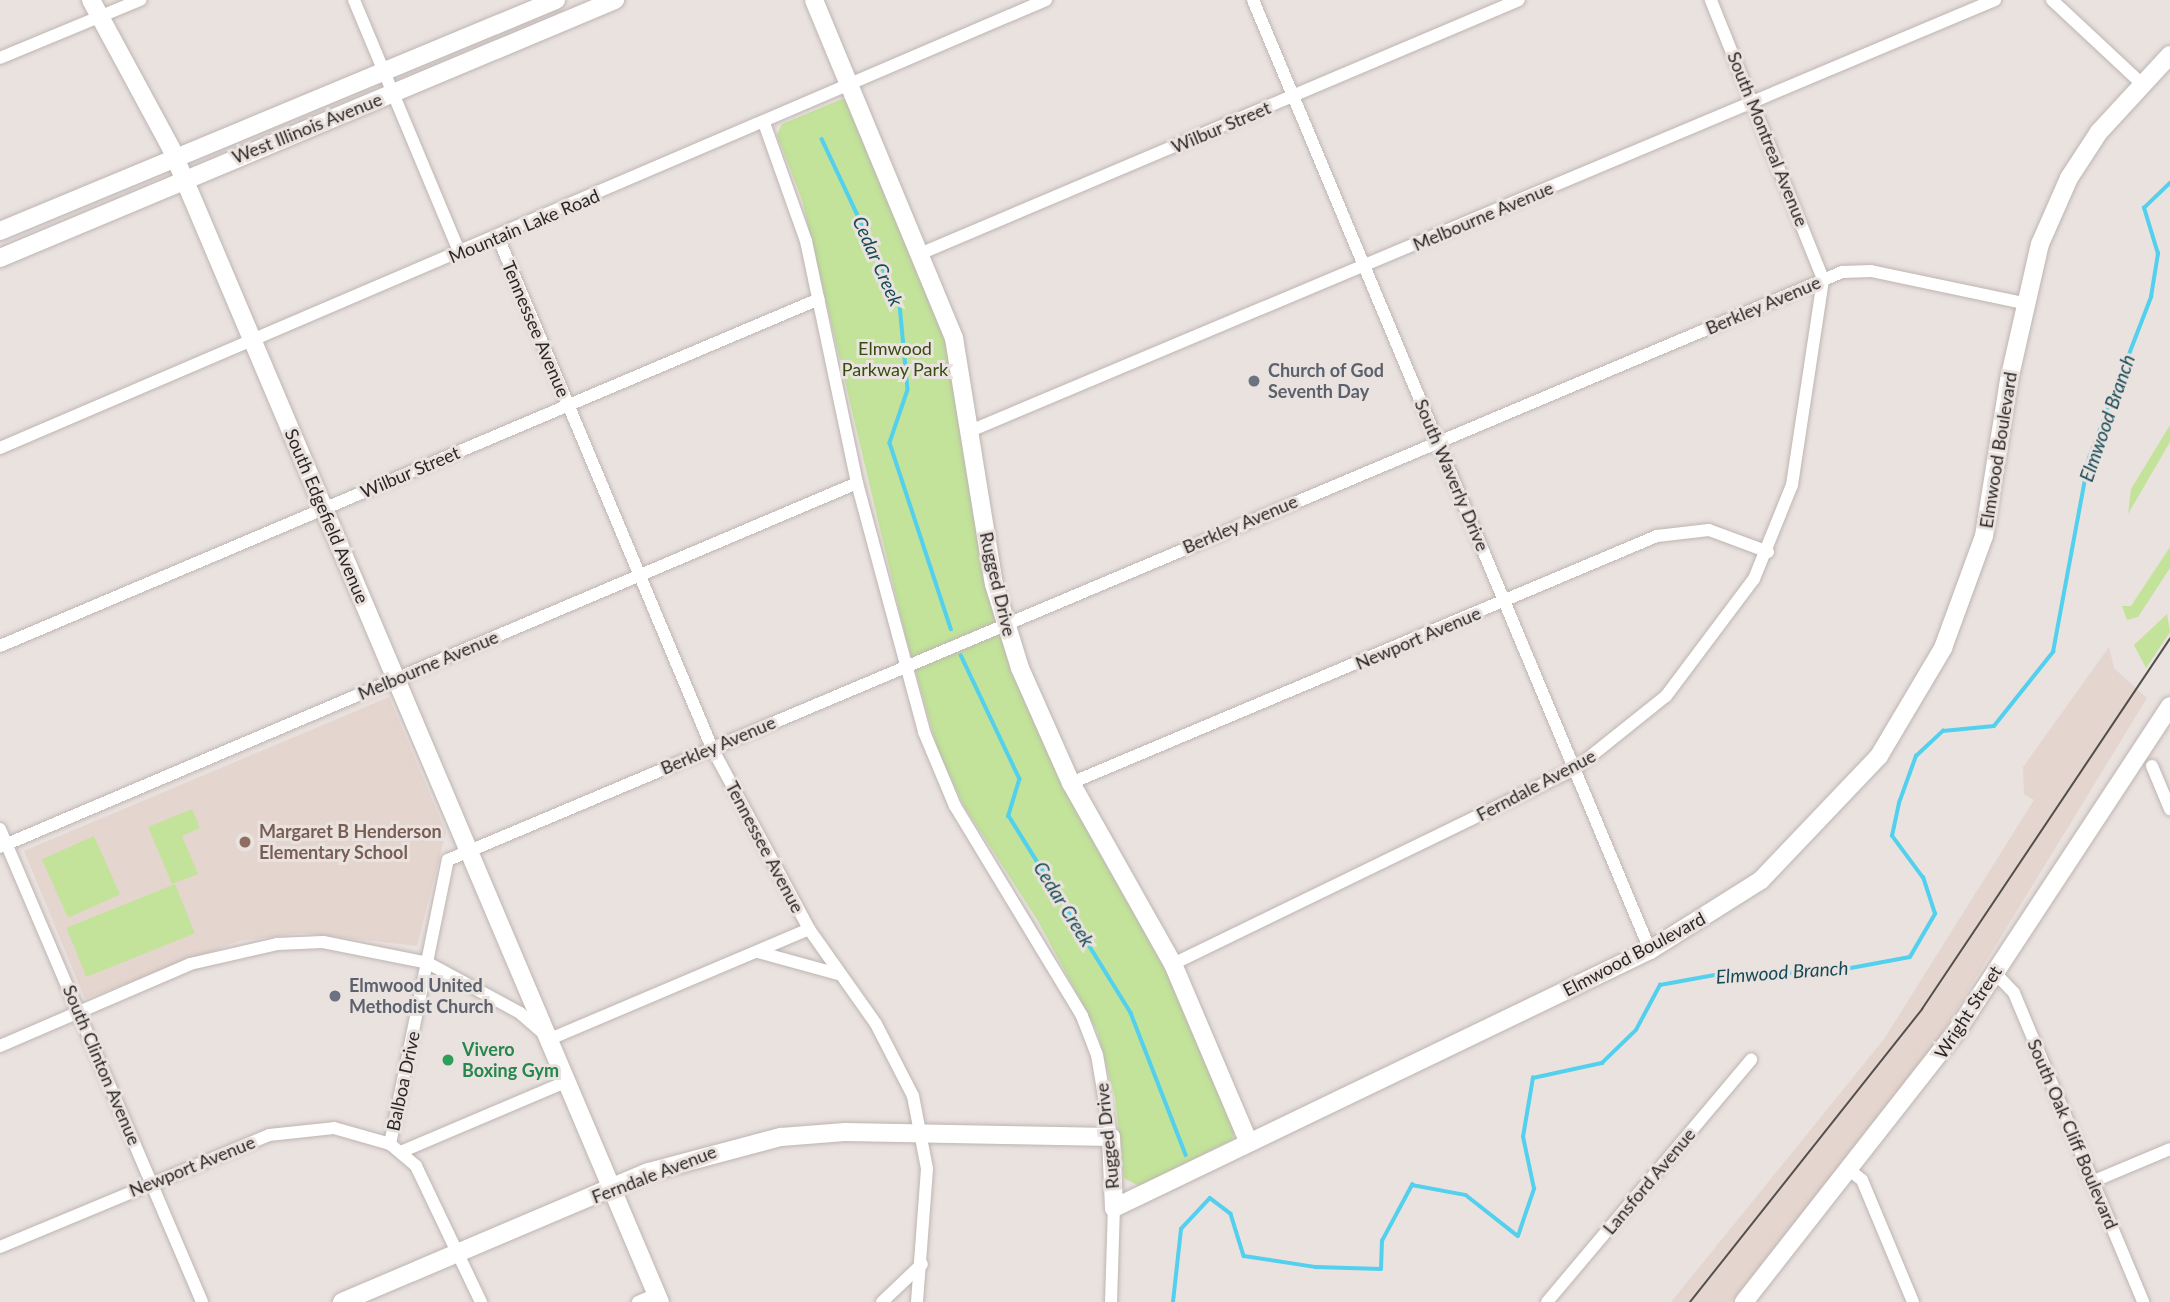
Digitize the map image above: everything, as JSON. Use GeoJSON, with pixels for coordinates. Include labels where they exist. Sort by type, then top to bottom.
{"type":"FeatureCollection","features":[{"type":"Feature","properties":{"kind":"street","name":"South Edgefield Avenue"},"geometry":{"type":"LineString","coordinates":[[91,0],[102,16],[175,159],[659,1298]]}},
{"type":"Feature","properties":{"kind":"street"},"geometry":{"type":"LineString","coordinates":[[0,58],[140,0]]}},
{"type":"Feature","properties":{"kind":"street"},"geometry":{"type":"LineString","coordinates":[[354,0],[460,253]]}},
{"type":"Feature","properties":{"kind":"street","name":"West Illinois Avenue"},"geometry":{"type":"LineString","coordinates":[[0,230],[556,0]]}},
{"type":"Feature","properties":{"kind":"street","name":"West Illinois Avenue"},"geometry":{"type":"LineString","coordinates":[[0,258],[182,179],[392,93],[586,5],[615,0]]}},
{"type":"Feature","properties":{"kind":"street","name":"Rugged Drive"},"geometry":{"type":"LineString","coordinates":[[814,0],[922,253],[954,338],[1004,623],[1072,783],[1172,964],[1249,1143]]}},
{"type":"Feature","properties":{"kind":"street","name":"Mountain Lake Road"},"geometry":{"type":"LineString","coordinates":[[0,448],[498,237],[1046,0]]}},
{"type":"Feature","properties":{"kind":"street","name":"South Waverly Drive"},"geometry":{"type":"LineString","coordinates":[[1253,0],[1650,950]]}},
{"type":"Feature","properties":{"kind":"street","name":"Wilbur Street"},"geometry":{"type":"LineString","coordinates":[[922,253],[1520,0]]}},
{"type":"Feature","properties":{"kind":"street","name":"South Montreal Avenue"},"geometry":{"type":"LineString","coordinates":[[1711,0],[1755,102],[1823,279]]}},
{"type":"Feature","properties":{"kind":"street","name":"Melbourne Avenue"},"geometry":{"type":"LineString","coordinates":[[970,431],[1995,0]]}},
{"type":"Feature","properties":{"kind":"street"},"geometry":{"type":"LineString","coordinates":[[2052,0],[2141,83]]}},
{"type":"Feature","properties":{"kind":"street","name":"Elmwood Boulevard"},"geometry":{"type":"LineString","coordinates":[[1114,1208],[1650,950],[1761,880],[1796,850],[1879,756],[1926,681],[1959,612],[1984,536],[2024,303],[2069,178],[2141,83],[2170,55]]}},
{"type":"Feature","properties":{"kind":"street","name":"Rugged Drive"},"geometry":{"type":"LineString","coordinates":[[764,123],[798,208],[857,483],[905,665],[955,806],[1082,1016],[1097,1055],[1111,1137],[1114,1208]]}},
{"type":"Feature","properties":{"kind":"street","name":"Tennessee Avenue"},"geometry":{"type":"LineString","coordinates":[[498,237],[712,748],[809,929],[897,1060],[922,1133],[922,1264],[917,1302]]}},
{"type":"Feature","properties":{"kind":"street","name":"Berkley Avenue"},"geometry":{"type":"LineString","coordinates":[[469,850],[1823,279],[1871,271],[2024,303]]}},
{"type":"Feature","properties":{"kind":"street","name":"Ferndale Avenue"},"geometry":{"type":"LineString","coordinates":[[1172,964],[1576,768],[1666,696],[1724,624],[1768,552],[1802,437],[1823,279]]}},
{"type":"Feature","properties":{"kind":"street","name":"Wilbur Street"},"geometry":{"type":"LineString","coordinates":[[0,646],[819,299]]}},
{"type":"Feature","properties":{"kind":"street","name":"Melbourne Avenue"},"geometry":{"type":"LineString","coordinates":[[3,846],[857,483]]}},
{"type":"Feature","properties":{"kind":"street","name":"Newport Avenue"},"geometry":{"type":"LineString","coordinates":[[1072,783],[1504,601],[1684,530],[1735,537],[1768,552]]}},
{"type":"Feature","properties":{"kind":"street","name":"Wright Street"},"geometry":{"type":"LineString","coordinates":[[1744,1302],[1852,1172],[1994,972],[2170,706]]}},
{"type":"Feature","properties":{"kind":"street"},"geometry":{"type":"LineString","coordinates":[[2152,766],[2170,809]]}},
{"type":"Feature","properties":{"kind":"street","name":"South Clinton Avenue"},"geometry":{"type":"LineString","coordinates":[[0,829],[3,846],[80,1012],[202,1302]]}},
{"type":"Feature","properties":{"kind":"street","name":"Balboa Drive"},"geometry":{"type":"LineString","coordinates":[[469,850],[448,860],[390,1144],[403,1151],[435,1195],[481,1302]]}},
{"type":"Feature","properties":{"kind":"street"},"geometry":{"type":"LineString","coordinates":[[550,1039],[809,929]]}},
{"type":"Feature","properties":{"kind":"street"},"geometry":{"type":"LineString","coordinates":[[0,1046],[190,964],[277,944],[369,946],[428,963]]}},
{"type":"Feature","properties":{"kind":"street"},"geometry":{"type":"LineString","coordinates":[[754,951],[808,961],[840,975]]}},
{"type":"Feature","properties":{"kind":"street","name":"South Edgefield Avenue"},"geometry":{"type":"LineString","coordinates":[[428,963],[520,1013],[550,1039]]}},
{"type":"Feature","properties":{"kind":"street","name":"South Oak Cliff Boulevard"},"geometry":{"type":"LineString","coordinates":[[1994,972],[2014,993],[2143,1302]]}},
{"type":"Feature","properties":{"kind":"street","name":"Lansford Avenue"},"geometry":{"type":"LineString","coordinates":[[1547,1302],[1751,1060]]}},
{"type":"Feature","properties":{"kind":"street"},"geometry":{"type":"LineString","coordinates":[[403,1151],[568,1081]]}},
{"type":"Feature","properties":{"kind":"street","name":"Newport Avenue"},"geometry":{"type":"LineString","coordinates":[[0,1247],[150,1183],[305,1127],[360,1132],[390,1144]]}},
{"type":"Feature","properties":{"kind":"street","name":"Ferndale Avenue"},"geometry":{"type":"LineString","coordinates":[[342,1302],[613,1187],[741,1144],[815,1133],[1111,1137]]}},
{"type":"Feature","properties":{"kind":"street"},"geometry":{"type":"LineString","coordinates":[[2094,1181],[2170,1149]]}},
{"type":"Feature","properties":{"kind":"street"},"geometry":{"type":"LineString","coordinates":[[1852,1172],[1861,1180],[1913,1302]]}},
{"type":"Feature","properties":{"kind":"street"},"geometry":{"type":"LineString","coordinates":[[1111,1302],[1114,1208]]}},
{"type":"Feature","properties":{"kind":"street"},"geometry":{"type":"LineString","coordinates":[[882,1302],[922,1264]]}},
{"type":"Feature","properties":{"kind":"street"},"geometry":{"type":"LineString","coordinates":[[638,1302],[659,1298]]}},
{"type":"Feature","properties":{"kind":"shaded area"},"geometry":{"type":"Polygon","coordinates":[[[2109,647],[2114,668],[2147,698],[1930,1053],[1731,1302],[1671,1302],[1884,1039],[2034,800],[2024,794],[2023,767],[2109,647]]]}},
{"type":"Feature","properties":{"kind":"shaded area","name":"Margaret B Henderson Elementary School"},"geometry":{"type":"Polygon","coordinates":[[[389,697],[446,832],[417,946],[302,933],[239,941],[85,999],[24,851],[389,697]]]}},
{"type":"Feature","properties":{"kind":"green space","name":"Elmwood Parkway Park"},"geometry":{"type":"Polygon","coordinates":[[[842,99],[849,101],[947,342],[1027,702],[1050,759],[1185,1007],[1236,1128],[1232,1140],[1139,1186],[1124,1178],[1115,1098],[1097,1031],[1038,921],[964,806],[938,751],[905,634],[802,200],[777,135],[782,124],[842,99]]]}},
{"type":"Feature","properties":{"kind":"green space"},"geometry":{"type":"Polygon","coordinates":[[[2170,425],[2170,442],[2128,514],[2131,489],[2170,425]]]}},
{"type":"Feature","properties":{"kind":"green space"},"geometry":{"type":"Polygon","coordinates":[[[2170,547],[2170,568],[2138,617],[2127,620],[2122,606],[2131,606],[2170,547]]]}},
{"type":"Feature","properties":{"kind":"green space"},"geometry":{"type":"Polygon","coordinates":[[[2167,614],[2170,632],[2146,668],[2134,645],[2167,614]]]}},
{"type":"Feature","properties":{"kind":"green space"},"geometry":{"type":"Polygon","coordinates":[[[192,809],[200,828],[182,836],[198,874],[172,884],[148,827],[192,809]]]}},
{"type":"Feature","properties":{"kind":"green space"},"geometry":{"type":"Polygon","coordinates":[[[94,836],[120,894],[68,918],[42,859],[94,836]]]}},
{"type":"Feature","properties":{"kind":"green space"},"geometry":{"type":"Polygon","coordinates":[[[175,884],[195,933],[86,977],[67,928],[175,884]]]}},
{"type":"Feature","properties":{"kind":"waterway","name":"Cedar Creek"},"geometry":{"type":"LineString","coordinates":[[822,139],[900,305],[908,390],[890,443],[951,629]]}},
{"type":"Feature","properties":{"kind":"waterway","name":"Elmwood Branch"},"geometry":{"type":"LineString","coordinates":[[1173,1302],[1181,1229],[1210,1198],[1231,1214],[1244,1256],[1316,1267],[1381,1269],[1382,1241],[1412,1185],[1466,1195],[1518,1236],[1534,1189],[1523,1137],[1533,1078],[1602,1063],[1636,1030],[1660,985],[1731,972],[1824,973],[1910,957],[1935,914],[1923,878],[1892,836],[1899,803],[1916,756],[1943,731],[1994,726],[2053,652],[2089,458],[2151,297],[2158,254],[2144,208],[2170,183]]}},
{"type":"Feature","properties":{"kind":"waterway","name":"Cedar Creek"},"geometry":{"type":"LineString","coordinates":[[961,655],[1020,779],[1009,816],[1131,1013],[1186,1155]]}},
{"type":"Feature","properties":{"kind":"tram line"},"geometry":{"type":"LineString","coordinates":[[1690,1302],[1922,1009],[2170,638]]}},
{"type":"Feature","properties":{"kind":"place","name":"Church of God Seventh Day"},"geometry":{"type":"Point","coordinates":[1254,381]}},
{"type":"Feature","properties":{"kind":"place","name":"Margaret B Henderson Elementary School"},"geometry":{"type":"Point","coordinates":[245,842]}},
{"type":"Feature","properties":{"kind":"place","name":"Elmwood United Methodist Church"},"geometry":{"type":"Point","coordinates":[335,996]}},
{"type":"Feature","properties":{"kind":"place","name":"Vivero Boxing Gym"},"geometry":{"type":"Point","coordinates":[448,1060]}}]}
